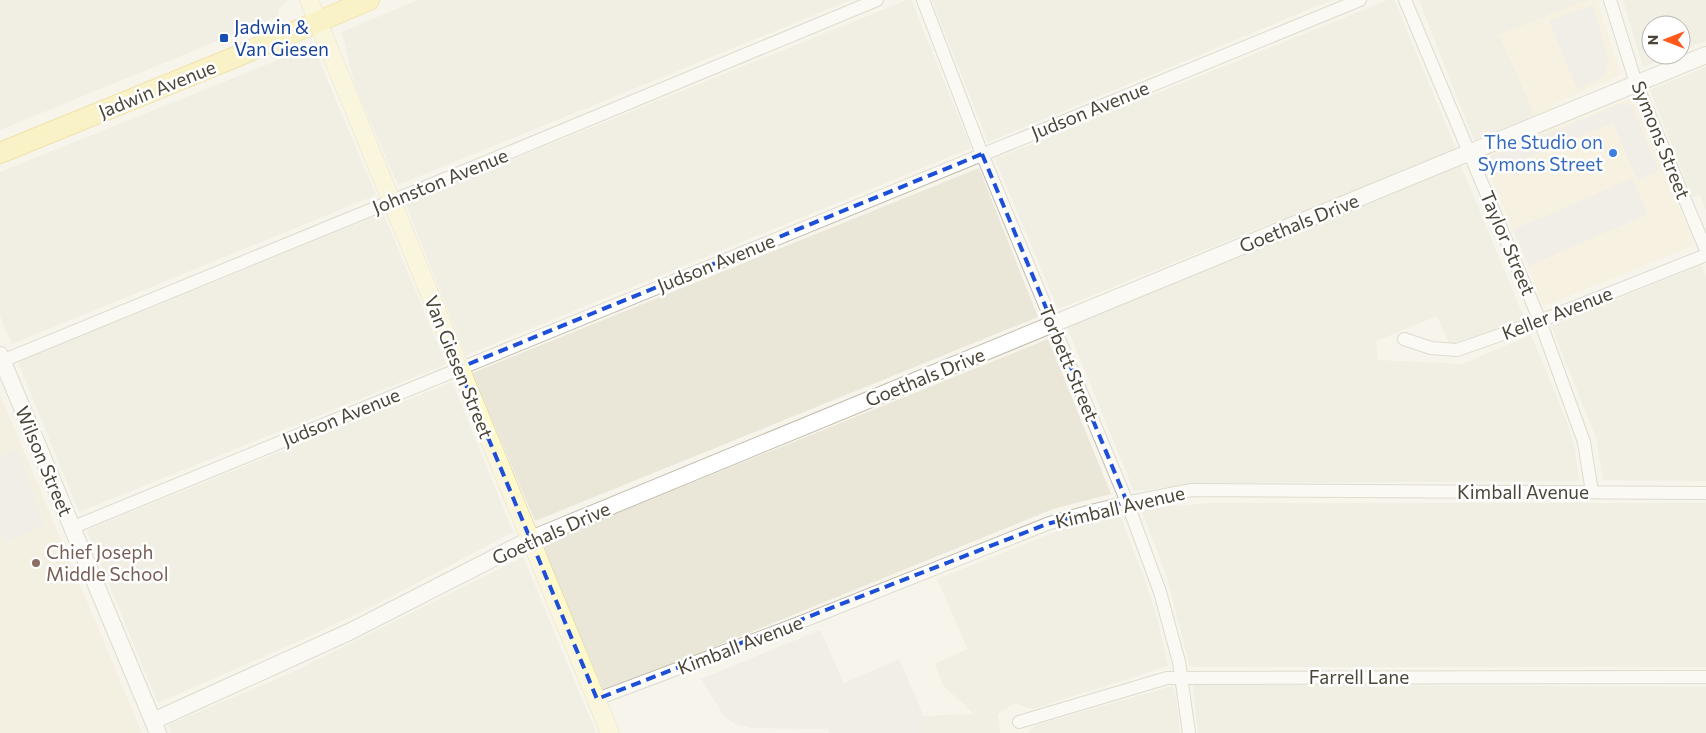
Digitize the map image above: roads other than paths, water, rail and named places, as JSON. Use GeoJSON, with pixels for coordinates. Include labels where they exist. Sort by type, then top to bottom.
{"type":"FeatureCollection","features":[{"type":"Feature","properties":{"kind":"main road","name":"Van Giesen Street"},"geometry":{"type":"LineString","coordinates":[[309,0],[610,733]]}},
{"type":"Feature","properties":{"kind":"main road","name":"Jadwin Avenue"},"geometry":{"type":"LineString","coordinates":[[0,153],[369,0]]}},
{"type":"Feature","properties":{"kind":"street","name":"Johnston Avenue"},"geometry":{"type":"LineString","coordinates":[[1,358],[392,201],[877,0]]}},
{"type":"Feature","properties":{"kind":"street","name":"Torbett Street"},"geometry":{"type":"LineString","coordinates":[[923,0],[982,154],[1127,502],[1160,592],[1182,677],[1189,733]]}},
{"type":"Feature","properties":{"kind":"street","name":"Judson Avenue"},"geometry":{"type":"LineString","coordinates":[[72,528],[1360,0]]}},
{"type":"Feature","properties":{"kind":"street","name":"Taylor Street"},"geometry":{"type":"LineString","coordinates":[[1405,0],[1540,321],[1584,442],[1592,492]]}},
{"type":"Feature","properties":{"kind":"street","name":"Symons Street"},"geometry":{"type":"LineString","coordinates":[[1610,0],[1636,83],[1706,250]]}},
{"type":"Feature","properties":{"kind":"street","name":"Goethals Drive"},"geometry":{"type":"LineString","coordinates":[[156,727],[349,632],[531,539],[1706,55]]}},
{"type":"Feature","properties":{"kind":"street","name":"Keller Avenue"},"geometry":{"type":"LineString","coordinates":[[1404,339],[1431,348],[1457,350],[1540,321],[1706,255]]}},
{"type":"Feature","properties":{"kind":"street","name":"Wilson Street"},"geometry":{"type":"LineString","coordinates":[[1,358],[156,727]]}},
{"type":"Feature","properties":{"kind":"street","name":"Kimball Avenue"},"geometry":{"type":"LineString","coordinates":[[597,699],[791,626],[1047,524],[1127,502],[1192,490],[1706,493]]}},
{"type":"Feature","properties":{"kind":"street","name":"Farrell Lane"},"geometry":{"type":"LineString","coordinates":[[1019,722],[1167,678],[1706,676]]}},
{"type":"Feature","properties":{"kind":"place","name":"Jadwin & Van Giesen"},"geometry":{"type":"Point","coordinates":[224,38]}},
{"type":"Feature","properties":{"kind":"place","name":"The Studio on Symons Street"},"geometry":{"type":"Point","coordinates":[1613,153]}},
{"type":"Feature","properties":{"kind":"place","name":"Chief Joseph Middle School"},"geometry":{"type":"Point","coordinates":[36,563]}}]}
